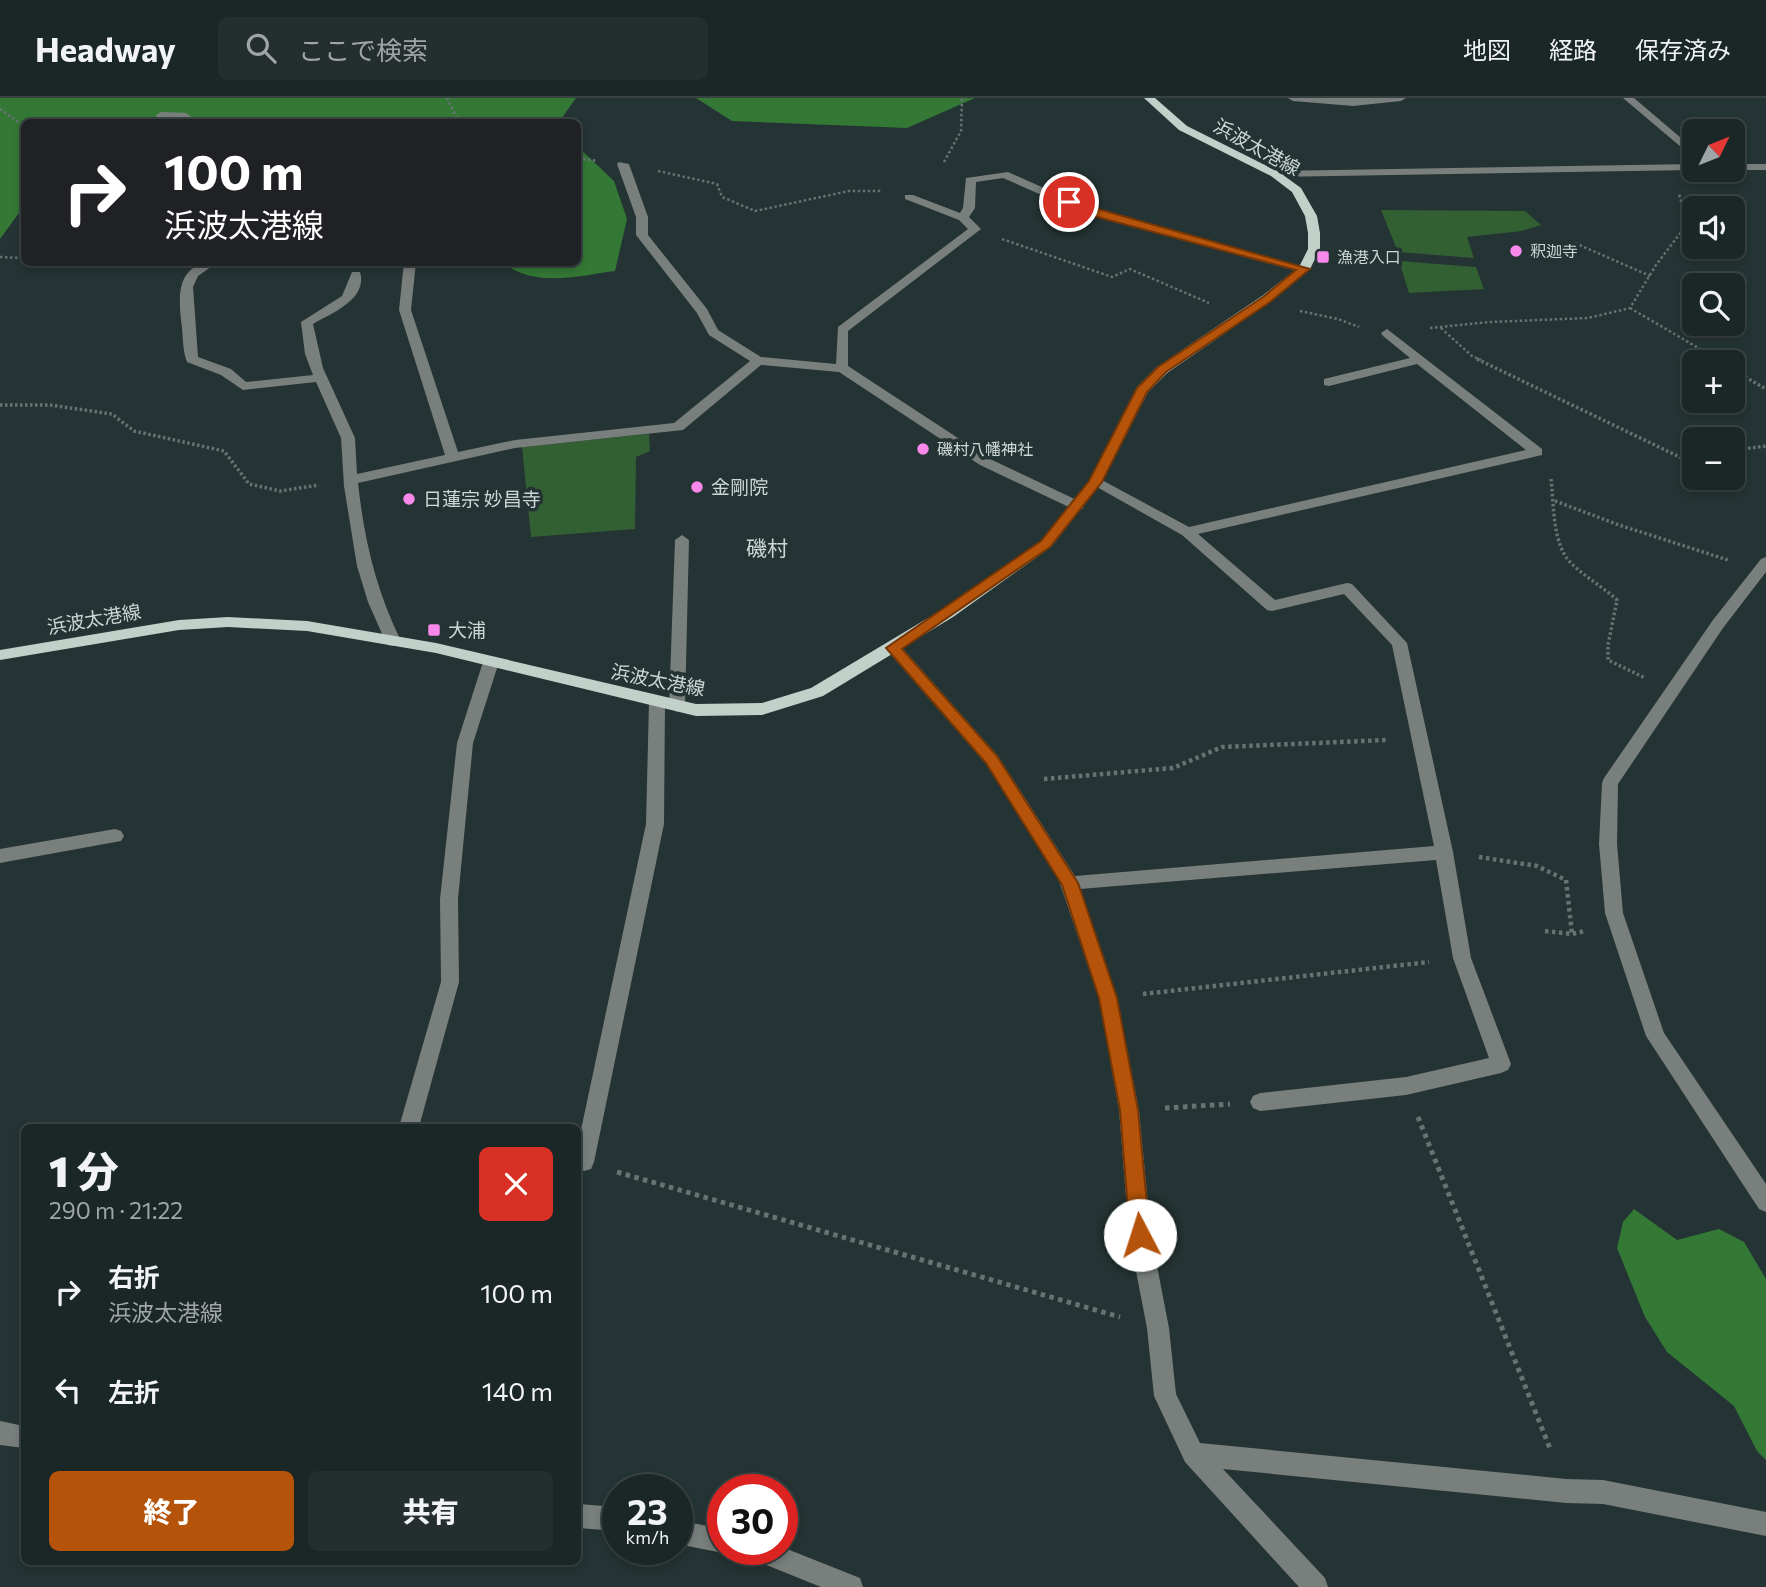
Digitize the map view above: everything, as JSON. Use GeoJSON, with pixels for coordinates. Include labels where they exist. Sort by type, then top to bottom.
{"type":"FeatureCollection","features":[{"type":"Feature","properties":{"kind":"main road","name":"浜波太港線"},"geometry":{"type":"LineString","coordinates":[[0,655],[179,625],[228,622],[307,626],[436,648],[696,710],[762,709],[817,692],[893,648],[1046,544],[1095,482],[1142,390],[1162,370],[1266,299],[1304,269],[1314,249],[1311,216],[1297,190],[1275,174],[1184,128],[1152,98]]}},
{"type":"Feature","properties":{"kind":"street"},"geometry":{"type":"LineString","coordinates":[[1293,98],[1401,98]]}},
{"type":"Feature","properties":{"kind":"street"},"geometry":{"type":"LineString","coordinates":[[1628,98],[1682,145]]}},
{"type":"Feature","properties":{"kind":"street"},"geometry":{"type":"LineString","coordinates":[[162,115],[176,114],[190,119]]}},
{"type":"Feature","properties":{"kind":"street"},"geometry":{"type":"LineString","coordinates":[[623,164],[642,217],[642,235],[703,312],[713,332],[758,361],[842,368],[985,462],[1078,506]]}},
{"type":"Feature","properties":{"kind":"street"},"geometry":{"type":"LineString","coordinates":[[1275,174],[1682,167]]}},
{"type":"Feature","properties":{"kind":"street"},"geometry":{"type":"LineString","coordinates":[[1745,167],[1766,167]]}},
{"type":"Feature","properties":{"kind":"street"},"geometry":{"type":"LineString","coordinates":[[963,218],[969,208],[970,180],[1004,174],[1029,182],[1090,212],[1304,269]]}},
{"type":"Feature","properties":{"kind":"street"},"geometry":{"type":"LineString","coordinates":[[842,368],[842,330],[975,229],[963,218],[909,197]]}},
{"type":"Feature","properties":{"kind":"street"},"geometry":{"type":"LineString","coordinates":[[205,266],[189,280],[187,303],[192,359],[226,372],[243,386],[318,378]]}},
{"type":"Feature","properties":{"kind":"street"},"geometry":{"type":"LineString","coordinates":[[410,266],[405,310],[453,458]]}},
{"type":"Feature","properties":{"kind":"street"},"geometry":{"type":"LineString","coordinates":[[356,275],[356,284],[347,299],[307,322],[307,338],[318,378],[347,434],[362,566],[376,608],[394,641]]}},
{"type":"Feature","properties":{"kind":"street"},"geometry":{"type":"LineString","coordinates":[[1387,333],[1537,452]]}},
{"type":"Feature","properties":{"kind":"street"},"geometry":{"type":"LineString","coordinates":[[1329,382],[1420,359]]}},
{"type":"Feature","properties":{"kind":"street"},"geometry":{"type":"LineString","coordinates":[[351,480],[515,444],[678,427],[758,361]]}},
{"type":"Feature","properties":{"kind":"street"},"geometry":{"type":"LineString","coordinates":[[1187,532],[1537,452]]}},
{"type":"Feature","properties":{"kind":"street"},"geometry":{"type":"LineString","coordinates":[[1095,482],[1187,532],[1272,606],[1347,588],[1399,643],[1444,852],[1462,958],[1502,1064],[1406,1086],[1260,1102]]}},
{"type":"Feature","properties":{"kind":"street"},"geometry":{"type":"LineString","coordinates":[[677,706],[682,540]]}},
{"type":"Feature","properties":{"kind":"street"},"geometry":{"type":"LineString","coordinates":[[1762,567],[1718,624],[1610,783],[1608,844],[1614,913],[1656,1036],[1766,1202]]}},
{"type":"Feature","properties":{"kind":"street"},"geometry":{"type":"LineString","coordinates":[[893,648],[992,760],[1070,883],[1108,998],[1129,1110],[1140,1235],[1158,1328],[1165,1396],[1193,1454],[1316,1587]]}},
{"type":"Feature","properties":{"kind":"street"},"geometry":{"type":"LineString","coordinates":[[410,1124],[450,982],[449,899],[465,743],[491,662]]}},
{"type":"Feature","properties":{"kind":"street"},"geometry":{"type":"LineString","coordinates":[[583,1162],[655,824],[657,702]]}},
{"type":"Feature","properties":{"kind":"street"},"geometry":{"type":"LineString","coordinates":[[0,856],[115,836]]}},
{"type":"Feature","properties":{"kind":"street"},"geometry":{"type":"LineString","coordinates":[[1070,883],[1444,852]]}},
{"type":"Feature","properties":{"kind":"street"},"geometry":{"type":"LineString","coordinates":[[0,1433],[21,1436]]}},
{"type":"Feature","properties":{"kind":"street"},"geometry":{"type":"LineString","coordinates":[[1193,1454],[1566,1491],[1604,1492],[1766,1524]]}},
{"type":"Feature","properties":{"kind":"street"},"geometry":{"type":"LineString","coordinates":[[581,1516],[602,1518]]}},
{"type":"Feature","properties":{"kind":"street"},"geometry":{"type":"LineString","coordinates":[[798,1564],[851,1587]]}},
{"type":"Feature","properties":{"kind":"path"},"geometry":{"type":"LineString","coordinates":[[447,98],[456,119]]}},
{"type":"Feature","properties":{"kind":"path"},"geometry":{"type":"LineString","coordinates":[[962,98],[961,131],[943,164],[970,180]]}},
{"type":"Feature","properties":{"kind":"path"},"geometry":{"type":"LineString","coordinates":[[0,109],[21,123]]}},
{"type":"Feature","properties":{"kind":"path"},"geometry":{"type":"LineString","coordinates":[[581,158],[623,164],[717,184],[722,197],[755,211],[849,191],[883,191],[909,197]]}},
{"type":"Feature","properties":{"kind":"path"},"geometry":{"type":"LineString","coordinates":[[1630,308],[1682,231],[1686,218],[1683,199],[1663,168]]}},
{"type":"Feature","properties":{"kind":"path"},"geometry":{"type":"LineString","coordinates":[[975,229],[1112,277],[1130,269],[1241,316]]}},
{"type":"Feature","properties":{"kind":"path"},"geometry":{"type":"LineString","coordinates":[[1575,243],[1650,276]]}},
{"type":"Feature","properties":{"kind":"path"},"geometry":{"type":"LineString","coordinates":[[0,257],[21,258]]}},
{"type":"Feature","properties":{"kind":"path"},"geometry":{"type":"LineString","coordinates":[[1266,299],[1303,313],[1338,319],[1378,334],[1525,319],[1588,318],[1630,308],[1702,350]]}},
{"type":"Feature","properties":{"kind":"path"},"geometry":{"type":"LineString","coordinates":[[1440,327],[1472,356],[1682,458]]}},
{"type":"Feature","properties":{"kind":"path"},"geometry":{"type":"LineString","coordinates":[[1745,377],[1766,390]]}},
{"type":"Feature","properties":{"kind":"path"},"geometry":{"type":"LineString","coordinates":[[0,405],[50,405],[111,414],[134,431],[224,451],[249,484],[280,491],[351,480]]}},
{"type":"Feature","properties":{"kind":"path"},"geometry":{"type":"LineString","coordinates":[[1745,449],[1766,446]]}},
{"type":"Feature","properties":{"kind":"path"},"geometry":{"type":"LineString","coordinates":[[1537,452],[1550,474],[1563,553],[1574,566],[1603,585],[1617,600],[1616,618],[1606,645],[1608,660],[1626,671],[1675,688]]}},
{"type":"Feature","properties":{"kind":"path"},"geometry":{"type":"LineString","coordinates":[[1554,501],[1589,517],[1762,567]]}},
{"type":"Feature","properties":{"kind":"path"},"geometry":{"type":"LineString","coordinates":[[1006,782],[1173,768],[1222,747],[1420,739]]}},
{"type":"Feature","properties":{"kind":"path"},"geometry":{"type":"LineString","coordinates":[[1444,852],[1537,866],[1566,880],[1572,934]]}},
{"type":"Feature","properties":{"kind":"path"},"geometry":{"type":"LineString","coordinates":[[1108,998],[1462,958]]}},
{"type":"Feature","properties":{"kind":"path"},"geometry":{"type":"LineString","coordinates":[[1406,1086],[1566,1491]]}},
{"type":"Feature","properties":{"kind":"path"},"geometry":{"type":"LineString","coordinates":[[1129,1110],[1260,1102]]}},
{"type":"Feature","properties":{"kind":"path"},"geometry":{"type":"LineString","coordinates":[[583,1162],[1158,1328]]}},
{"type":"Feature","properties":{"kind":"green space"},"geometry":{"type":"Polygon","coordinates":[[[0,98],[576,98],[561,119],[21,119],[21,210],[0,239],[0,98]]]}},
{"type":"Feature","properties":{"kind":"green space"},"geometry":{"type":"Polygon","coordinates":[[[696,98],[975,98],[907,128],[732,121],[696,98]]]}},
{"type":"Feature","properties":{"kind":"green space"},"geometry":{"type":"Polygon","coordinates":[[[581,150],[614,181],[627,219],[615,271],[542,278],[515,271],[508,266],[581,266],[581,150]]]}},
{"type":"Feature","properties":{"kind":"green space"},"geometry":{"type":"Polygon","coordinates":[[[1381,210],[1525,211],[1541,225],[1522,231],[1467,237],[1474,258],[1398,252],[1381,210]]]}},
{"type":"Feature","properties":{"kind":"green space"},"geometry":{"type":"Polygon","coordinates":[[[1399,261],[1476,267],[1484,289],[1409,293],[1399,261]]]}},
{"type":"Feature","properties":{"kind":"green space"},"geometry":{"type":"Polygon","coordinates":[[[649,434],[650,451],[636,457],[635,529],[531,537],[522,447],[649,434]]]}},
{"type":"Feature","properties":{"kind":"green space"},"geometry":{"type":"Polygon","coordinates":[[[1634,1209],[1677,1240],[1719,1229],[1744,1242],[1766,1279],[1766,1460],[1757,1451],[1734,1406],[1667,1352],[1645,1317],[1617,1248],[1623,1222],[1634,1209]]]}},
{"type":"Feature","properties":{"kind":"place","name":"釈迦寺"},"geometry":{"type":"Point","coordinates":[1516,251]}},
{"type":"Feature","properties":{"kind":"place","name":"漁港入口"},"geometry":{"type":"Point","coordinates":[1323,257]}},
{"type":"Feature","properties":{"kind":"place","name":"磯村八幡神社"},"geometry":{"type":"Point","coordinates":[923,449]}},
{"type":"Feature","properties":{"kind":"place","name":"金剛院"},"geometry":{"type":"Point","coordinates":[697,487]}},
{"type":"Feature","properties":{"kind":"place","name":"日蓮宗 妙昌寺"},"geometry":{"type":"Point","coordinates":[409,499]}},
{"type":"Feature","properties":{"kind":"place","name":"大浦"},"geometry":{"type":"Point","coordinates":[434,630]}},
{"type":"Feature","properties":{"kind":"district","name":"磯村"},"geometry":{"type":"Point","coordinates":[767,549]}},
{"type":"Feature","properties":{"kind":"route"},"geometry":{"type":"LineString","coordinates":[[1069,202],[1090,212],[1304,269],[1290,282],[1162,370],[1142,390],[1095,482],[1063,526],[1046,544],[893,648],[992,760],[1070,883],[1108,998],[1129,1110],[1140,1235]]}}]}
